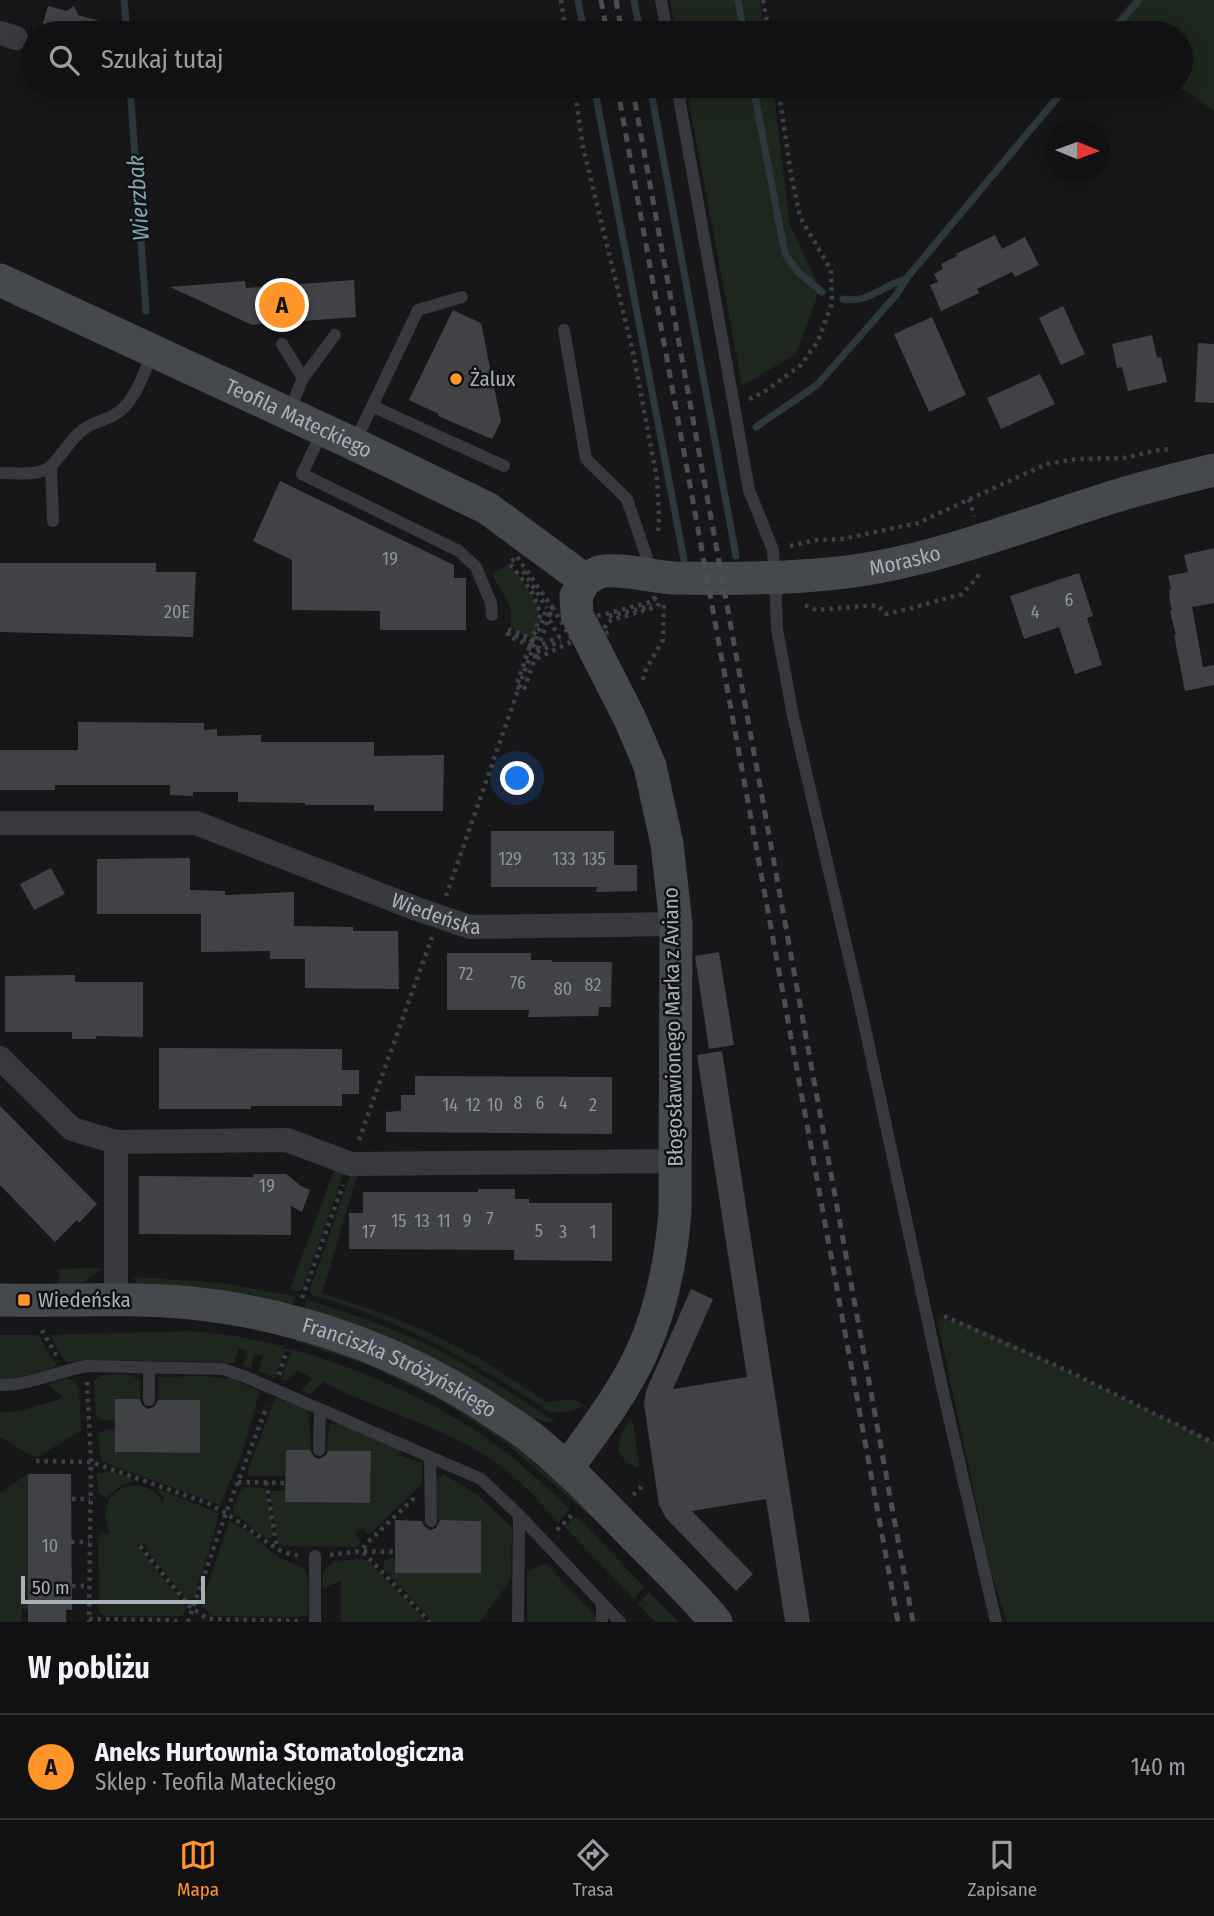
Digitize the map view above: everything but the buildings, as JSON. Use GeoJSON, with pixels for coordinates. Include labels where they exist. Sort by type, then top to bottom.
{"type":"FeatureCollection","features":[{"type":"Feature","properties":{"kind":"street","name":"Teofila Mateckiego"},"geometry":{"type":"LineString","coordinates":[[0,280],[487,508],[585,580]]}},
{"type":"Feature","properties":{"kind":"street","name":"Morasko"},"geometry":{"type":"LineString","coordinates":[[585,580],[601,572],[621,572],[656,588],[707,578],[775,577],[875,568],[932,556],[1116,496],[1214,470]]}},
{"type":"Feature","properties":{"kind":"street","name":"Błogosławionego Marka z Aviano"},"geometry":{"type":"LineString","coordinates":[[567,1468],[616,1398],[641,1354],[660,1306],[671,1258],[675,1212],[676,924],[667,844],[650,766],[630,719],[577,615],[576,596],[585,580]]}},
{"type":"Feature","properties":{"kind":"street","name":"Wiedeńska"},"geometry":{"type":"LineString","coordinates":[[0,823],[196,823],[470,927],[676,924]]}},
{"type":"Feature","properties":{"kind":"street"},"geometry":{"type":"LineString","coordinates":[[0,1058],[72,1129],[116,1142],[287,1140],[351,1164],[676,1161]]}},
{"type":"Feature","properties":{"kind":"street"},"geometry":{"type":"LineString","coordinates":[[116,1142],[116,1300]]}},
{"type":"Feature","properties":{"kind":"street","name":"Franciszka Stróżyńskiego"},"geometry":{"type":"LineString","coordinates":[[0,1300],[190,1303],[243,1311],[335,1334],[419,1368],[471,1397],[525,1433],[567,1468],[716,1622]]}},
{"type":"Feature","properties":{"kind":"lane"},"geometry":{"type":"LineString","coordinates":[[661,0],[665,21]]}},
{"type":"Feature","properties":{"kind":"lane"},"geometry":{"type":"LineString","coordinates":[[679,98],[750,490],[772,550],[777,629],[793,716],[861,1009],[996,1622]]}},
{"type":"Feature","properties":{"kind":"lane"},"geometry":{"type":"LineString","coordinates":[[354,444],[418,310],[462,297]]}},
{"type":"Feature","properties":{"kind":"lane"},"geometry":{"type":"LineString","coordinates":[[564,330],[586,459],[627,499],[656,588]]}},
{"type":"Feature","properties":{"kind":"lane"},"geometry":{"type":"LineString","coordinates":[[288,414],[303,378],[335,335]]}},
{"type":"Feature","properties":{"kind":"lane"},"geometry":{"type":"LineString","coordinates":[[282,345],[303,378]]}},
{"type":"Feature","properties":{"kind":"lane"},"geometry":{"type":"LineString","coordinates":[[0,473],[40,472],[51,467],[80,431],[124,407],[133,395],[153,351]]}},
{"type":"Feature","properties":{"kind":"lane"},"geometry":{"type":"LineString","coordinates":[[372,406],[504,466]]}},
{"type":"Feature","properties":{"kind":"lane"},"geometry":{"type":"LineString","coordinates":[[323,430],[302,474],[458,551],[476,567],[491,603],[492,615]]}},
{"type":"Feature","properties":{"kind":"lane"},"geometry":{"type":"LineString","coordinates":[[51,467],[53,521]]}},
{"type":"Feature","properties":{"kind":"lane"},"geometry":{"type":"LineString","coordinates":[[0,1385],[14,1385],[86,1366],[223,1369],[246,1377],[481,1479],[519,1515],[620,1622]]}},
{"type":"Feature","properties":{"kind":"lane"},"geometry":{"type":"LineString","coordinates":[[149,1368],[149,1399]]}},
{"type":"Feature","properties":{"kind":"lane"},"geometry":{"type":"LineString","coordinates":[[319,1450],[320,1409]]}},
{"type":"Feature","properties":{"kind":"lane"},"geometry":{"type":"LineString","coordinates":[[430,1457],[430,1521]]}},
{"type":"Feature","properties":{"kind":"lane"},"geometry":{"type":"LineString","coordinates":[[518,1622],[519,1515]]}},
{"type":"Feature","properties":{"kind":"lane"},"geometry":{"type":"LineString","coordinates":[[315,1622],[316,1556]]}},
{"type":"Feature","properties":{"kind":"lane"},"geometry":{"type":"LineString","coordinates":[[602,1622],[603,1603]]}},
{"type":"Feature","properties":{"kind":"path"},"geometry":{"type":"LineString","coordinates":[[561,0],[564,21]]}},
{"type":"Feature","properties":{"kind":"path"},"geometry":{"type":"LineString","coordinates":[[763,0],[767,21]]}},
{"type":"Feature","properties":{"kind":"path"},"geometry":{"type":"LineString","coordinates":[[576,98],[583,147],[633,352],[657,479],[659,516],[653,606],[598,619]]}},
{"type":"Feature","properties":{"kind":"path"},"geometry":{"type":"LineString","coordinates":[[734,407],[764,392],[801,365],[818,341],[832,303],[831,270],[800,217],[780,98]]}},
{"type":"Feature","properties":{"kind":"path"},"geometry":{"type":"LineString","coordinates":[[827,541],[918,523],[1048,464],[1076,459],[1124,458],[1172,449]]}},
{"type":"Feature","properties":{"kind":"path"},"geometry":{"type":"LineString","coordinates":[[303,1296],[520,688],[540,616],[539,605],[509,564],[517,557],[552,607],[524,690],[520,688]]}},
{"type":"Feature","properties":{"kind":"path"},"geometry":{"type":"LineString","coordinates":[[656,588],[660,603],[656,607],[607,622],[605,626],[609,632],[601,636],[593,617],[651,602],[656,588]]}},
{"type":"Feature","properties":{"kind":"path"},"geometry":{"type":"LineString","coordinates":[[642,686],[644,673],[663,640],[664,592],[656,588]]}},
{"type":"Feature","properties":{"kind":"path"},"geometry":{"type":"LineString","coordinates":[[533,643],[547,608]]}},
{"type":"Feature","properties":{"kind":"path"},"geometry":{"type":"LineString","coordinates":[[501,631],[533,643]]}},
{"type":"Feature","properties":{"kind":"path"},"geometry":{"type":"LineString","coordinates":[[926,1311],[991,1335],[1214,1443]]}},
{"type":"Feature","properties":{"kind":"path"},"geometry":{"type":"LineString","coordinates":[[42,1330],[64,1370]]}},
{"type":"Feature","properties":{"kind":"path"},"geometry":{"type":"LineString","coordinates":[[188,1622],[289,1344]]}},
{"type":"Feature","properties":{"kind":"path"},"geometry":{"type":"LineString","coordinates":[[86,1366],[91,1462],[89,1621],[179,1622]]}},
{"type":"Feature","properties":{"kind":"path"},"geometry":{"type":"LineString","coordinates":[[36,1461],[91,1462],[207,1503],[286,1553],[316,1556],[362,1551],[394,1552]]}},
{"type":"Feature","properties":{"kind":"path"},"geometry":{"type":"LineString","coordinates":[[238,1482],[286,1483]]}},
{"type":"Feature","properties":{"kind":"path"},"geometry":{"type":"LineString","coordinates":[[266,1482],[277,1549]]}},
{"type":"Feature","properties":{"kind":"path"},"geometry":{"type":"LineString","coordinates":[[362,1551],[375,1535],[430,1483]]}},
{"type":"Feature","properties":{"kind":"path"},"geometry":{"type":"LineString","coordinates":[[631,1497],[645,1483]]}},
{"type":"Feature","properties":{"kind":"path"},"geometry":{"type":"LineString","coordinates":[[72,1499],[90,1499]]}},
{"type":"Feature","properties":{"kind":"path"},"geometry":{"type":"LineString","coordinates":[[545,1543],[576,1511]]}},
{"type":"Feature","properties":{"kind":"path"},"geometry":{"type":"LineString","coordinates":[[71,1542],[89,1542]]}},
{"type":"Feature","properties":{"kind":"path"},"geometry":{"type":"LineString","coordinates":[[140,1546],[189,1606],[208,1619],[315,1622]]}},
{"type":"Feature","properties":{"kind":"path"},"geometry":{"type":"LineString","coordinates":[[362,1551],[430,1622]]}},
{"type":"Feature","properties":{"kind":"path"},"geometry":{"type":"LineString","coordinates":[[72,1586],[89,1586]]}},
{"type":"Feature","properties":{"kind":"shaded area"},"geometry":{"type":"Polygon","coordinates":[[[670,0],[759,0],[763,21],[674,21],[670,0]]]}},
{"type":"Feature","properties":{"kind":"shaded area"},"geometry":{"type":"Polygon","coordinates":[[[1132,0],[1214,0],[1214,111],[1193,95],[1193,21],[1115,21],[1132,0]]]}},
{"type":"Feature","properties":{"kind":"shaded area"},"geometry":{"type":"Polygon","coordinates":[[[688,98],[774,98],[790,225],[820,289],[796,354],[742,386],[688,98]]]}},
{"type":"Feature","properties":{"kind":"shaded area"},"geometry":{"type":"Polygon","coordinates":[[[509,563],[539,605],[540,616],[533,639],[511,630],[511,608],[492,574],[509,563]]]}},
{"type":"Feature","properties":{"kind":"shaded area"},"geometry":{"type":"Polygon","coordinates":[[[336,1165],[346,1167],[302,1289],[297,1292],[290,1289],[336,1165]]]}},
{"type":"Feature","properties":{"kind":"shaded area"},"geometry":{"type":"Polygon","coordinates":[[[353,1168],[359,1169],[322,1293],[432,1334],[479,1358],[547,1402],[571,1399],[585,1405],[567,1412],[548,1411],[435,1343],[376,1317],[312,1295],[309,1291],[353,1168]]]}},
{"type":"Feature","properties":{"kind":"shaded area"},"geometry":{"type":"Polygon","coordinates":[[[101,1268],[82,1282],[59,1287],[59,1269],[101,1268]]]}},
{"type":"Feature","properties":{"kind":"shaded area"},"geometry":{"type":"Polygon","coordinates":[[[136,1277],[220,1283],[295,1296],[292,1307],[140,1285],[133,1279],[136,1277]]]}},
{"type":"Feature","properties":{"kind":"shaded area"},"geometry":{"type":"Polygon","coordinates":[[[307,1300],[376,1323],[426,1344],[471,1368],[556,1422],[531,1418],[304,1311],[307,1300]]]}},
{"type":"Feature","properties":{"kind":"shaded area"},"geometry":{"type":"Polygon","coordinates":[[[937,1319],[959,1321],[993,1335],[1214,1442],[1214,1622],[1007,1622],[991,1572],[937,1319]]]}},
{"type":"Feature","properties":{"kind":"shaded area"},"geometry":{"type":"Polygon","coordinates":[[[191,1331],[236,1336],[283,1346],[285,1349],[275,1378],[259,1371],[263,1356],[255,1354],[251,1368],[243,1366],[247,1351],[239,1348],[234,1364],[84,1360],[66,1363],[50,1335],[191,1331]]]}},
{"type":"Feature","properties":{"kind":"shaded area"},"geometry":{"type":"Polygon","coordinates":[[[0,1335],[38,1335],[57,1366],[35,1374],[0,1380],[0,1335]]]}},
{"type":"Feature","properties":{"kind":"shaded area"},"geometry":{"type":"Polygon","coordinates":[[[298,1336],[404,1376],[514,1441],[595,1514],[590,1516],[506,1443],[445,1403],[370,1366],[296,1341],[298,1336]]]}},
{"type":"Feature","properties":{"kind":"shaded area"},"geometry":{"type":"Polygon","coordinates":[[[292,1349],[378,1379],[433,1406],[485,1437],[517,1461],[570,1509],[559,1522],[491,1459],[430,1427],[324,1382],[310,1394],[301,1390],[313,1378],[298,1371],[286,1381],[281,1380],[292,1349]]]}},
{"type":"Feature","properties":{"kind":"shaded area"},"geometry":{"type":"Polygon","coordinates":[[[102,1375],[128,1375],[141,1382],[140,1399],[115,1421],[102,1420],[96,1415],[94,1380],[102,1375]]]}},
{"type":"Feature","properties":{"kind":"shaded area"},"geometry":{"type":"Polygon","coordinates":[[[205,1376],[232,1379],[260,1391],[242,1454],[220,1505],[101,1461],[97,1434],[115,1429],[115,1452],[199,1453],[200,1400],[158,1400],[159,1377],[205,1376]]]}},
{"type":"Feature","properties":{"kind":"shaded area"},"geometry":{"type":"Polygon","coordinates":[[[66,1378],[79,1387],[81,1430],[40,1456],[34,1457],[0,1437],[0,1413],[23,1410],[64,1398],[48,1384],[66,1378]]]}},
{"type":"Feature","properties":{"kind":"shaded area"},"geometry":{"type":"Polygon","coordinates":[[[275,1398],[304,1407],[309,1412],[311,1450],[286,1450],[286,1476],[249,1476],[248,1470],[275,1398]]]}},
{"type":"Feature","properties":{"kind":"shaded area"},"geometry":{"type":"Polygon","coordinates":[[[631,1420],[639,1462],[639,1466],[635,1468],[618,1452],[622,1434],[631,1420]]]}},
{"type":"Feature","properties":{"kind":"shaded area"},"geometry":{"type":"Polygon","coordinates":[[[329,1425],[347,1425],[401,1448],[399,1455],[422,1463],[422,1484],[369,1535],[362,1528],[355,1535],[362,1542],[356,1547],[284,1546],[277,1540],[270,1491],[286,1491],[286,1502],[370,1503],[371,1451],[326,1451],[329,1425]]]}},
{"type":"Feature","properties":{"kind":"shaded area"},"geometry":{"type":"Polygon","coordinates":[[[113,1472],[130,1478],[133,1482],[121,1485],[106,1498],[98,1493],[97,1473],[113,1472]]]}},
{"type":"Feature","properties":{"kind":"shaded area"},"geometry":{"type":"Polygon","coordinates":[[[28,1474],[28,1609],[22,1609],[22,1622],[0,1622],[0,1493],[28,1474]]]}},
{"type":"Feature","properties":{"kind":"shaded area"},"geometry":{"type":"Polygon","coordinates":[[[443,1474],[476,1494],[512,1527],[511,1579],[480,1622],[434,1622],[384,1569],[384,1560],[394,1558],[395,1573],[481,1573],[481,1521],[438,1520],[436,1485],[443,1474]]]}},
{"type":"Feature","properties":{"kind":"shaded area"},"geometry":{"type":"Polygon","coordinates":[[[137,1485],[152,1491],[163,1503],[164,1499],[158,1491],[161,1490],[219,1513],[195,1595],[190,1600],[187,1600],[148,1551],[146,1544],[137,1546],[187,1608],[182,1616],[106,1616],[99,1612],[98,1539],[102,1533],[110,1533],[105,1515],[106,1507],[113,1494],[137,1485]]]}},
{"type":"Feature","properties":{"kind":"shaded area"},"geometry":{"type":"Polygon","coordinates":[[[244,1487],[263,1488],[272,1521],[271,1539],[233,1514],[236,1499],[244,1487]]]}},
{"type":"Feature","properties":{"kind":"shaded area"},"geometry":{"type":"Polygon","coordinates":[[[574,1518],[580,1519],[644,1587],[634,1599],[565,1527],[574,1518]]]}},
{"type":"Feature","properties":{"kind":"shaded area"},"geometry":{"type":"Polygon","coordinates":[[[229,1521],[253,1535],[279,1558],[305,1570],[308,1581],[308,1615],[213,1616],[201,1605],[229,1521]]]}},
{"type":"Feature","properties":{"kind":"shaded area"},"geometry":{"type":"Polygon","coordinates":[[[334,1561],[368,1561],[427,1622],[341,1622],[341,1580],[323,1589],[323,1571],[334,1561]]]}},
{"type":"Feature","properties":{"kind":"shaded area"},"geometry":{"type":"Polygon","coordinates":[[[545,1564],[596,1616],[596,1622],[527,1622],[527,1571],[545,1564]]]}},
{"type":"Feature","properties":{"kind":"shaded area"},"geometry":{"type":"Polygon","coordinates":[[[649,1592],[679,1622],[656,1622],[638,1604],[649,1592]]]}},
{"type":"Feature","properties":{"kind":"waterway","name":"Wierzbak"},"geometry":{"type":"LineString","coordinates":[[124,0],[126,21]]}},
{"type":"Feature","properties":{"kind":"waterway"},"geometry":{"type":"LineString","coordinates":[[578,0],[582,21]]}},
{"type":"Feature","properties":{"kind":"waterway"},"geometry":{"type":"LineString","coordinates":[[634,0],[638,21]]}},
{"type":"Feature","properties":{"kind":"waterway"},"geometry":{"type":"LineString","coordinates":[[738,0],[742,21]]}},
{"type":"Feature","properties":{"kind":"waterway"},"geometry":{"type":"LineString","coordinates":[[1121,21],[1139,0]]}},
{"type":"Feature","properties":{"kind":"waterway","name":"Wierzbak"},"geometry":{"type":"LineString","coordinates":[[131,98],[146,311]]}},
{"type":"Feature","properties":{"kind":"waterway"},"geometry":{"type":"LineString","coordinates":[[596,98],[684,560]]}},
{"type":"Feature","properties":{"kind":"waterway"},"geometry":{"type":"LineString","coordinates":[[652,98],[736,556]]}},
{"type":"Feature","properties":{"kind":"waterway"},"geometry":{"type":"LineString","coordinates":[[755,98],[785,254],[797,271],[822,292]]}},
{"type":"Feature","properties":{"kind":"waterway"},"geometry":{"type":"LineString","coordinates":[[756,427],[817,385],[897,294],[906,279],[1057,98]]}},
{"type":"Feature","properties":{"kind":"waterway"},"geometry":{"type":"LineString","coordinates":[[843,299],[860,299],[906,279]]}},
{"type":"Feature","properties":{"kind":"railway"},"geometry":{"type":"LineString","coordinates":[[601,0],[605,21]]}},
{"type":"Feature","properties":{"kind":"railway"},"geometry":{"type":"LineString","coordinates":[[616,0],[620,21]]}},
{"type":"Feature","properties":{"kind":"railway"},"geometry":{"type":"LineString","coordinates":[[619,98],[898,1622]]}},
{"type":"Feature","properties":{"kind":"railway"},"geometry":{"type":"LineString","coordinates":[[634,98],[913,1622]]}},
{"type":"Feature","properties":{"kind":"place","name":"Aneks Hurtownia Stomatologiczna"},"geometry":{"type":"Point","coordinates":[282,305]}},
{"type":"Feature","properties":{"kind":"place","name":"Żalux"},"geometry":{"type":"Point","coordinates":[456,379]}},
{"type":"Feature","properties":{"kind":"place","name":"Wiedeńska"},"geometry":{"type":"Point","coordinates":[24,1300]}}]}
